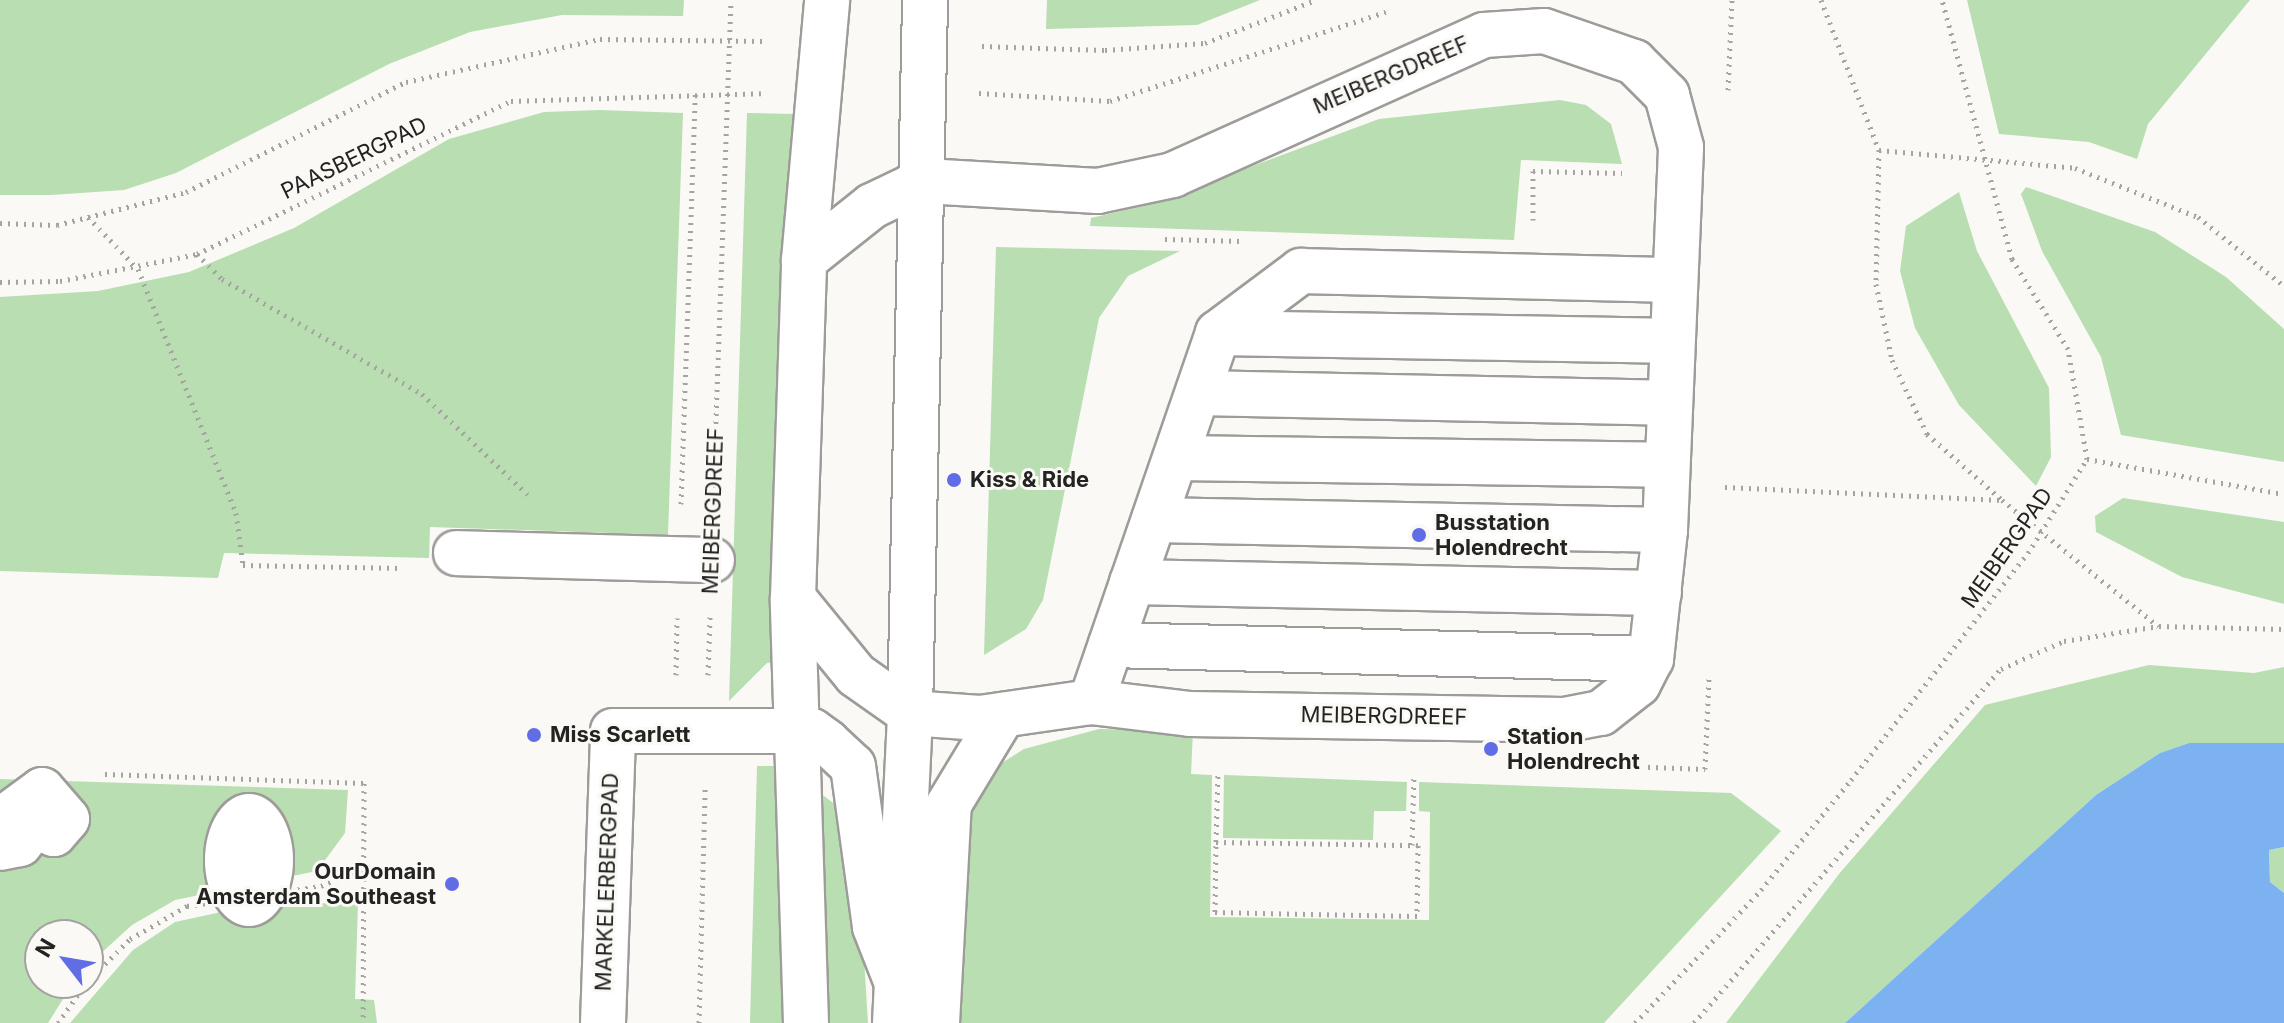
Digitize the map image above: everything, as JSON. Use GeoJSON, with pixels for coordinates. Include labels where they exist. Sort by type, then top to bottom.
{"type":"FeatureCollection","features":[{"type":"Feature","properties":{"kind":"main road"},"geometry":{"type":"LineString","coordinates":[[895,1023],[910,713],[924,181],[925,0]]}},
{"type":"Feature","properties":{"kind":"main road"},"geometry":{"type":"LineString","coordinates":[[806,1023],[793,731],[793,598],[804,260],[823,95],[825,21]]}},
{"type":"Feature","properties":{"kind":"main road","name":"MEIBERGDREEF"},"geometry":{"type":"LineString","coordinates":[[804,260],[872,206],[924,181],[1098,191],[1173,175],[1484,35],[1544,31],[1634,62],[1667,95],[1681,147],[1670,341],[1665,530],[1651,659],[1638,684],[1601,713],[1564,720],[1190,714],[1091,702],[1003,715],[910,713]]}},
{"type":"Feature","properties":{"kind":"main road"},"geometry":{"type":"LineString","coordinates":[[1091,702],[1218,333],[1301,271],[1673,280]]}},
{"type":"Feature","properties":{"kind":"main road"},"geometry":{"type":"LineString","coordinates":[[1218,333],[1670,341]]}},
{"type":"Feature","properties":{"kind":"main road"},"geometry":{"type":"LineString","coordinates":[[1198,393],[1668,403]]}},
{"type":"Feature","properties":{"kind":"main road"},"geometry":{"type":"LineString","coordinates":[[1176,458],[1666,465]]}},
{"type":"Feature","properties":{"kind":"main road"},"geometry":{"type":"LineString","coordinates":[[1154,520],[1665,530]]}},
{"type":"Feature","properties":{"kind":"main road"},"geometry":{"type":"LineString","coordinates":[[456,553],[695,559]]}},
{"type":"Feature","properties":{"kind":"main road"},"geometry":{"type":"LineString","coordinates":[[1132,582],[1659,593]]}},
{"type":"Feature","properties":{"kind":"main road"},"geometry":{"type":"LineString","coordinates":[[793,598],[856,675],[910,713]]}},
{"type":"Feature","properties":{"kind":"main road"},"geometry":{"type":"LineString","coordinates":[[1111,645],[1651,659]]}},
{"type":"Feature","properties":{"kind":"main road"},"geometry":{"type":"LineString","coordinates":[[937,1023],[949,804],[1003,715]]}},
{"type":"Feature","properties":{"kind":"main road","name":"MARKELERBERGPAD"},"geometry":{"type":"LineString","coordinates":[[603,1023],[613,731],[812,731],[853,766],[875,927],[895,978]]}},
{"type":"Feature","properties":{"kind":"main road"},"geometry":{"type":"LineString","coordinates":[[0,821],[42,790],[67,819],[59,832],[34,826],[20,844],[0,848]]}},
{"type":"Feature","properties":{"kind":"path","name":"MEIBERGDREEF"},"geometry":{"type":"LineString","coordinates":[[699,1023],[691,733],[695,559],[731,0]]}},
{"type":"Feature","properties":{"kind":"path"},"geometry":{"type":"LineString","coordinates":[[924,44],[1105,50],[1205,43],[1316,0]]}},
{"type":"Feature","properties":{"kind":"path"},"geometry":{"type":"LineString","coordinates":[[1821,0],[1879,150],[1876,284],[1892,360],[1927,434],[2002,500],[2159,626]]}},
{"type":"Feature","properties":{"kind":"path"},"geometry":{"type":"LineString","coordinates":[[1942,0],[2012,259],[2068,349],[2087,459],[2284,494]]}},
{"type":"Feature","properties":{"kind":"path"},"geometry":{"type":"LineString","coordinates":[[924,93],[1110,101],[1395,9]]}},
{"type":"Feature","properties":{"kind":"path","name":"PAASBERGPAD"},"geometry":{"type":"LineString","coordinates":[[0,223],[57,225],[186,192],[406,82],[600,39],[728,40],[825,21]]}},
{"type":"Feature","properties":{"kind":"path","name":"PAASBERGPAD"},"geometry":{"type":"LineString","coordinates":[[0,282],[138,269],[197,254],[511,101],[727,93],[823,95]]}},
{"type":"Feature","properties":{"kind":"path"},"geometry":{"type":"LineString","coordinates":[[691,733],[695,559],[695,94]]}},
{"type":"Feature","properties":{"kind":"path"},"geometry":{"type":"LineString","coordinates":[[1879,150],[1982,157],[2075,168],[2198,217],[2284,286]]}},
{"type":"Feature","properties":{"kind":"path"},"geometry":{"type":"LineString","coordinates":[[88,217],[138,269],[236,513],[243,565],[436,569],[456,553]]}},
{"type":"Feature","properties":{"kind":"path"},"geometry":{"type":"LineString","coordinates":[[197,254],[222,279],[449,415],[577,556]]}},
{"type":"Feature","properties":{"kind":"path","name":"MEIBERGPAD"},"geometry":{"type":"LineString","coordinates":[[1635,1023],[1761,890],[2041,529],[2087,459]]}},
{"type":"Feature","properties":{"kind":"path"},"geometry":{"type":"LineString","coordinates":[[1717,486],[2002,500]]}},
{"type":"Feature","properties":{"kind":"path"},"geometry":{"type":"LineString","coordinates":[[1694,1023],[2001,669],[2064,641],[2159,626],[2284,629]]}},
{"type":"Feature","properties":{"kind":"path"},"geometry":{"type":"LineString","coordinates":[[95,773],[364,783],[361,873],[369,904],[363,1023]]}},
{"type":"Feature","properties":{"kind":"path"},"geometry":{"type":"LineString","coordinates":[[1216,842],[1418,845],[1417,916],[1215,912],[1216,842],[1218,775]]}},
{"type":"Feature","properties":{"kind":"path"},"geometry":{"type":"LineString","coordinates":[[1412,845],[1413,782]]}},
{"type":"Feature","properties":{"kind":"path"},"geometry":{"type":"LineString","coordinates":[[104,965],[130,939],[187,906],[361,873],[380,873]]}},
{"type":"Feature","properties":{"kind":"path"},"geometry":{"type":"LineString","coordinates":[[58,1023],[75,999]]}},
{"type":"Feature","properties":{"kind":"green space"},"geometry":{"type":"Polygon","coordinates":[[[0,0],[684,0],[683,16],[562,15],[470,32],[389,64],[176,173],[124,190],[0,195],[0,0]]]}},
{"type":"Feature","properties":{"kind":"green space"},"geometry":{"type":"Polygon","coordinates":[[[1047,0],[1260,0],[1197,25],[1046,29],[1047,0]]]}},
{"type":"Feature","properties":{"kind":"green space"},"geometry":{"type":"Polygon","coordinates":[[[1967,0],[2250,0],[2148,124],[2137,159],[2089,142],[1999,134],[1967,0]]]}},
{"type":"Feature","properties":{"kind":"green space"},"geometry":{"type":"Polygon","coordinates":[[[1560,100],[1586,105],[1611,124],[1622,164],[1521,160],[1514,240],[1090,226],[1091,218],[1148,205],[1379,119],[1560,100]]]}},
{"type":"Feature","properties":{"kind":"green space"},"geometry":{"type":"Polygon","coordinates":[[[600,110],[683,113],[668,535],[430,527],[429,558],[224,553],[218,578],[0,571],[0,297],[98,291],[189,272],[294,228],[449,139],[544,112],[600,110]]]}},
{"type":"Feature","properties":{"kind":"green space"},"geometry":{"type":"Polygon","coordinates":[[[747,113],[793,114],[785,390],[776,662],[767,663],[729,701],[747,113]]]}},
{"type":"Feature","properties":{"kind":"green space"},"geometry":{"type":"Polygon","coordinates":[[[2026,187],[2155,232],[2226,277],[2284,329],[2284,462],[2121,435],[2101,357],[2042,251],[2021,194],[2026,187]]]}},
{"type":"Feature","properties":{"kind":"green space"},"geometry":{"type":"Polygon","coordinates":[[[1959,192],[1977,251],[2049,388],[2051,457],[2036,486],[1959,405],[1915,328],[1900,271],[1906,226],[1959,192]]]}},
{"type":"Feature","properties":{"kind":"green space"},"geometry":{"type":"Polygon","coordinates":[[[996,247],[1180,251],[1128,276],[1099,318],[1043,600],[1026,629],[984,655],[996,247]]]}},
{"type":"Feature","properties":{"kind":"green space"},"geometry":{"type":"Polygon","coordinates":[[[2123,498],[2284,522],[2284,604],[2182,577],[2096,532],[2095,516],[2123,498]]]}},
{"type":"Feature","properties":{"kind":"green space"},"geometry":{"type":"Polygon","coordinates":[[[2149,665],[2254,673],[2284,667],[2284,743],[2189,743],[2160,753],[2096,795],[1845,1023],[1726,1023],[1839,874],[1985,705],[2149,665]]]}},
{"type":"Feature","properties":{"kind":"green space"},"geometry":{"type":"Polygon","coordinates":[[[1099,729],[1193,731],[1191,774],[1212,775],[1210,917],[1429,920],[1430,812],[1419,811],[1419,782],[1731,793],[1781,831],[1604,1023],[956,1023],[967,805],[997,766],[1024,749],[1099,729]]]}},
{"type":"Feature","properties":{"kind":"green space"},"geometry":{"type":"Polygon","coordinates":[[[757,766],[778,766],[793,1023],[750,1023],[757,766]]]}},
{"type":"Feature","properties":{"kind":"green space"},"geometry":{"type":"Polygon","coordinates":[[[1224,775],[1407,782],[1406,811],[1374,811],[1373,840],[1223,838],[1224,775]]]}},
{"type":"Feature","properties":{"kind":"green space"},"geometry":{"type":"Polygon","coordinates":[[[0,779],[348,790],[345,833],[317,871],[175,900],[132,925],[104,950],[104,919],[24,919],[24,999],[63,999],[48,1023],[0,1023],[0,779]],[[252,815],[227,836],[234,856],[262,845],[267,823],[252,815]]]}},
{"type":"Feature","properties":{"kind":"green space"},"geometry":{"type":"Polygon","coordinates":[[[819,792],[842,810],[857,848],[868,1023],[827,1023],[819,792]]]}},
{"type":"Feature","properties":{"kind":"green space"},"geometry":{"type":"Polygon","coordinates":[[[2284,847],[2284,893],[2270,882],[2269,850],[2284,847]]]}},
{"type":"Feature","properties":{"kind":"green space"},"geometry":{"type":"Polygon","coordinates":[[[358,903],[355,999],[374,1000],[377,1023],[70,1023],[91,999],[104,999],[104,984],[133,950],[175,922],[258,904],[358,903]]]}},
{"type":"Feature","properties":{"kind":"water"},"geometry":{"type":"Polygon","coordinates":[[[2189,743],[2284,743],[2284,847],[2269,850],[2270,882],[2284,893],[2284,1023],[1845,1023],[2096,795],[2160,753],[2189,743]]]}},
{"type":"Feature","properties":{"kind":"place","name":"Kiss & Ride"},"geometry":{"type":"Point","coordinates":[954,480]}},
{"type":"Feature","properties":{"kind":"place","name":"Busstation Holendrecht"},"geometry":{"type":"Point","coordinates":[1419,535]}},
{"type":"Feature","properties":{"kind":"place","name":"Miss Scarlett"},"geometry":{"type":"Point","coordinates":[534,735]}},
{"type":"Feature","properties":{"kind":"place","name":"Station Holendrecht"},"geometry":{"type":"Point","coordinates":[1491,749]}},
{"type":"Feature","properties":{"kind":"place","name":"OurDomain Amsterdam Southeast"},"geometry":{"type":"Point","coordinates":[452,884]}}]}
